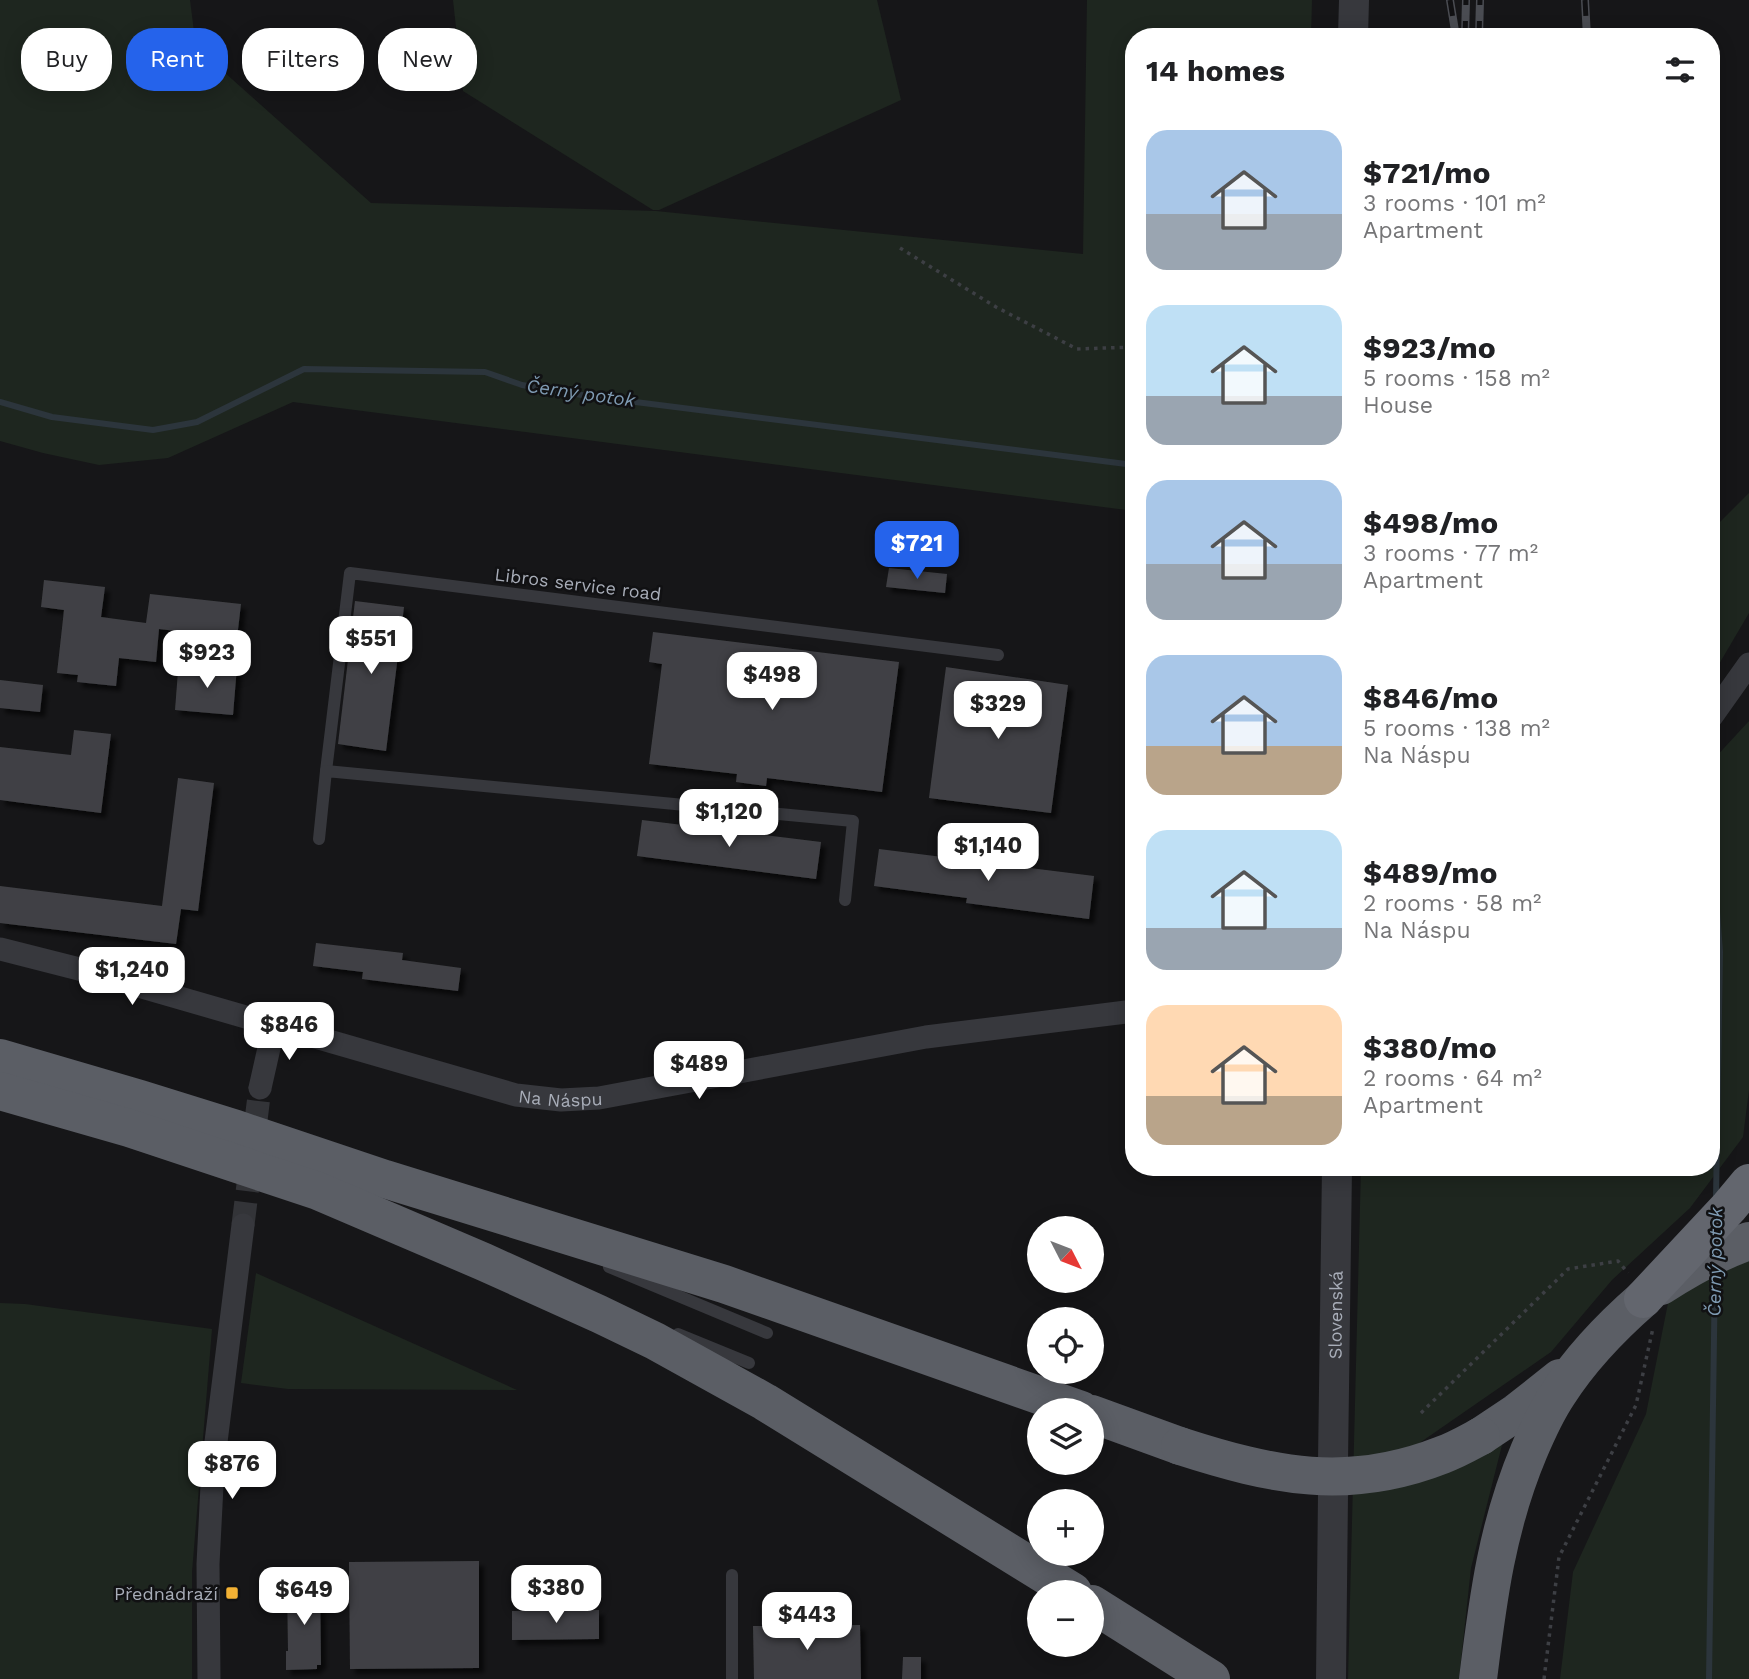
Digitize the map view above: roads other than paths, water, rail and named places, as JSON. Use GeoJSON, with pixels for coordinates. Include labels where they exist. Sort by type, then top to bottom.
{"type":"FeatureCollection","features":[{"type":"Feature","properties":{"kind":"highway"},"geometry":{"type":"LineString","coordinates":[[0,1058],[236,1129],[377,1195],[561,1296],[655,1341],[765,1402],[1054,1580]]}},
{"type":"Feature","properties":{"kind":"highway"},"geometry":{"type":"LineString","coordinates":[[0,1091],[130,1128],[318,1191],[377,1195],[724,1284],[1047,1398]]}},
{"type":"Feature","properties":{"kind":"highway"},"geometry":{"type":"LineString","coordinates":[[1478,1679],[1488,1597],[1506,1513],[1536,1434],[1557,1395],[1616,1323],[1643,1299],[1749,1183]]}},
{"type":"Feature","properties":{"kind":"highway"},"geometry":{"type":"LineString","coordinates":[[1643,1299],[1688,1268],[1749,1241]]}},
{"type":"Feature","properties":{"kind":"highway"},"geometry":{"type":"LineString","coordinates":[[1104,1418],[1180,1446],[1253,1467],[1328,1477],[1367,1475],[1405,1468],[1444,1455],[1481,1436],[1517,1412],[1583,1360]]}},
{"type":"Feature","properties":{"kind":"highway"},"geometry":{"type":"LineString","coordinates":[[1104,1612],[1211,1679]]}},
{"type":"Feature","properties":{"kind":"street"},"geometry":{"type":"LineString","coordinates":[[1353,0],[1353,28]]}},
{"type":"Feature","properties":{"kind":"street"},"geometry":{"type":"LineString","coordinates":[[1720,705],[1749,664]]}},
{"type":"Feature","properties":{"kind":"street","name":"Na Náspu"},"geometry":{"type":"LineString","coordinates":[[0,949],[83,970],[516,1095],[561,1100],[599,1098],[926,1037],[1125,1012]]}},
{"type":"Feature","properties":{"kind":"street"},"geometry":{"type":"LineString","coordinates":[[260,1088],[274,1026]]}},
{"type":"Feature","properties":{"kind":"street","name":"Slovenská"},"geometry":{"type":"LineString","coordinates":[[1333,1462],[1338,1176]]}},
{"type":"Feature","properties":{"kind":"street"},"geometry":{"type":"LineString","coordinates":[[209,1679],[208,1564],[213,1466],[243,1224]]}},
{"type":"Feature","properties":{"kind":"street"},"geometry":{"type":"LineString","coordinates":[[1331,1679],[1333,1493]]}},
{"type":"Feature","properties":{"kind":"lane","name":"Libros service road"},"geometry":{"type":"LineString","coordinates":[[326,771],[350,573],[998,655]]}},
{"type":"Feature","properties":{"kind":"lane"},"geometry":{"type":"LineString","coordinates":[[319,839],[326,771],[853,821],[845,900]]}},
{"type":"Feature","properties":{"kind":"lane"},"geometry":{"type":"LineString","coordinates":[[377,1195],[562,1248]]}},
{"type":"Feature","properties":{"kind":"lane"},"geometry":{"type":"LineString","coordinates":[[377,1195],[611,1306]]}},
{"type":"Feature","properties":{"kind":"lane"},"geometry":{"type":"LineString","coordinates":[[601,1263],[767,1333]]}},
{"type":"Feature","properties":{"kind":"lane"},"geometry":{"type":"LineString","coordinates":[[661,1327],[749,1363]]}},
{"type":"Feature","properties":{"kind":"lane"},"geometry":{"type":"LineString","coordinates":[[732,1575],[732,1679]]}},
{"type":"Feature","properties":{"kind":"waterway","name":"Černý potok"},"geometry":{"type":"LineString","coordinates":[[0,402],[52,417],[153,430],[197,422],[304,369],[485,372],[522,385],[588,396],[1125,464]]}},
{"type":"Feature","properties":{"kind":"waterway","name":"Černý potok"},"geometry":{"type":"LineString","coordinates":[[1716,1176],[1716,1199]]}},
{"type":"Feature","properties":{"kind":"waterway","name":"Černý potok"},"geometry":{"type":"LineString","coordinates":[[1709,1679],[1715,1269]]}},
{"type":"Feature","properties":{"kind":"tunnel"},"geometry":{"type":"LineString","coordinates":[[243,1225],[260,1088]]}},
{"type":"Feature","properties":{"kind":"railway"},"geometry":{"type":"LineString","coordinates":[[1450,0],[1455,28]]}},
{"type":"Feature","properties":{"kind":"railway"},"geometry":{"type":"LineString","coordinates":[[1465,28],[1466,0]]}},
{"type":"Feature","properties":{"kind":"railway"},"geometry":{"type":"LineString","coordinates":[[1479,28],[1480,0]]}},
{"type":"Feature","properties":{"kind":"railway"},"geometry":{"type":"LineString","coordinates":[[1585,0],[1587,28]]}},
{"type":"Feature","properties":{"kind":"place","name":"Přednádraží"},"geometry":{"type":"Point","coordinates":[232,1593]}}]}
